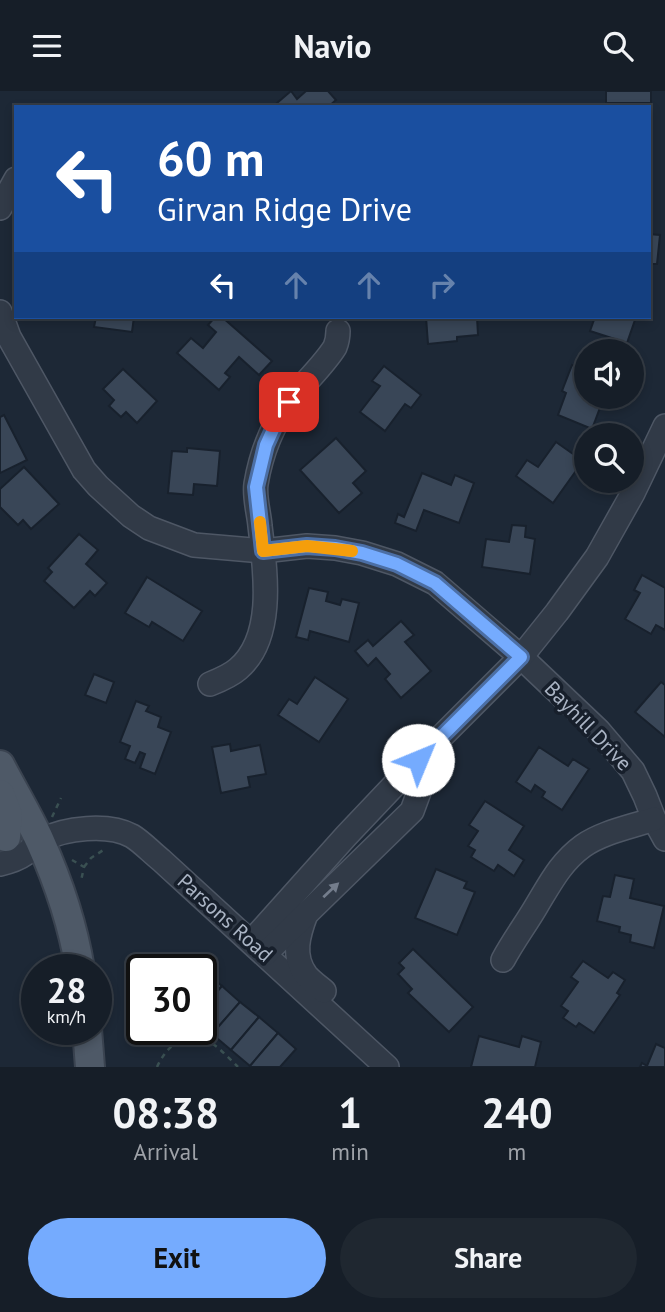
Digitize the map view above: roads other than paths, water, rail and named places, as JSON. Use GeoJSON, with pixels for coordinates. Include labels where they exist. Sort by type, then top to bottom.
{"type":"FeatureCollection","features":[{"type":"Feature","properties":{"kind":"main road"},"geometry":{"type":"LineString","coordinates":[[0,765],[40,841],[66,909],[76,954]]}},
{"type":"Feature","properties":{"kind":"main road"},"geometry":{"type":"LineString","coordinates":[[0,794],[8,815],[3,838]]}},
{"type":"Feature","properties":{"kind":"main road"},"geometry":{"type":"LineString","coordinates":[[89,1045],[90,1067]]}},
{"type":"Feature","properties":{"kind":"street"},"geometry":{"type":"LineString","coordinates":[[0,208],[14,183]]}},
{"type":"Feature","properties":{"kind":"street","name":"Bayhill Drive"},"geometry":{"type":"LineString","coordinates":[[0,312],[9,337],[84,470],[131,516],[149,528],[194,545],[263,551],[307,546],[335,548],[397,564],[435,583],[521,657],[598,730],[633,771],[665,839]]}},
{"type":"Feature","properties":{"kind":"street"},"geometry":{"type":"LineString","coordinates":[[210,684],[240,668],[257,642],[266,603],[256,487],[266,445],[289,402],[336,345],[338,331]]}},
{"type":"Feature","properties":{"kind":"street"},"geometry":{"type":"LineString","coordinates":[[258,948],[418,760],[521,657],[557,612],[597,557],[633,493],[665,426]]}},
{"type":"Feature","properties":{"kind":"street"},"geometry":{"type":"LineString","coordinates":[[258,948],[306,913],[412,811],[419,792],[418,760]]}},
{"type":"Feature","properties":{"kind":"street"},"geometry":{"type":"LineString","coordinates":[[503,960],[562,865],[584,845],[654,819]]}},
{"type":"Feature","properties":{"kind":"street","name":"Parsons Road"},"geometry":{"type":"LineString","coordinates":[[40,841],[67,830],[96,828],[131,836],[161,860],[387,1067]]}},
{"type":"Feature","properties":{"kind":"street"},"geometry":{"type":"LineString","coordinates":[[3,838],[19,837],[40,841]]}},
{"type":"Feature","properties":{"kind":"street"},"geometry":{"type":"LineString","coordinates":[[0,864],[24,855],[40,841]]}},
{"type":"Feature","properties":{"kind":"street","name":"Parsons Road"},"geometry":{"type":"LineString","coordinates":[[306,913],[300,929],[297,956],[306,975],[406,1067]]}}]}
